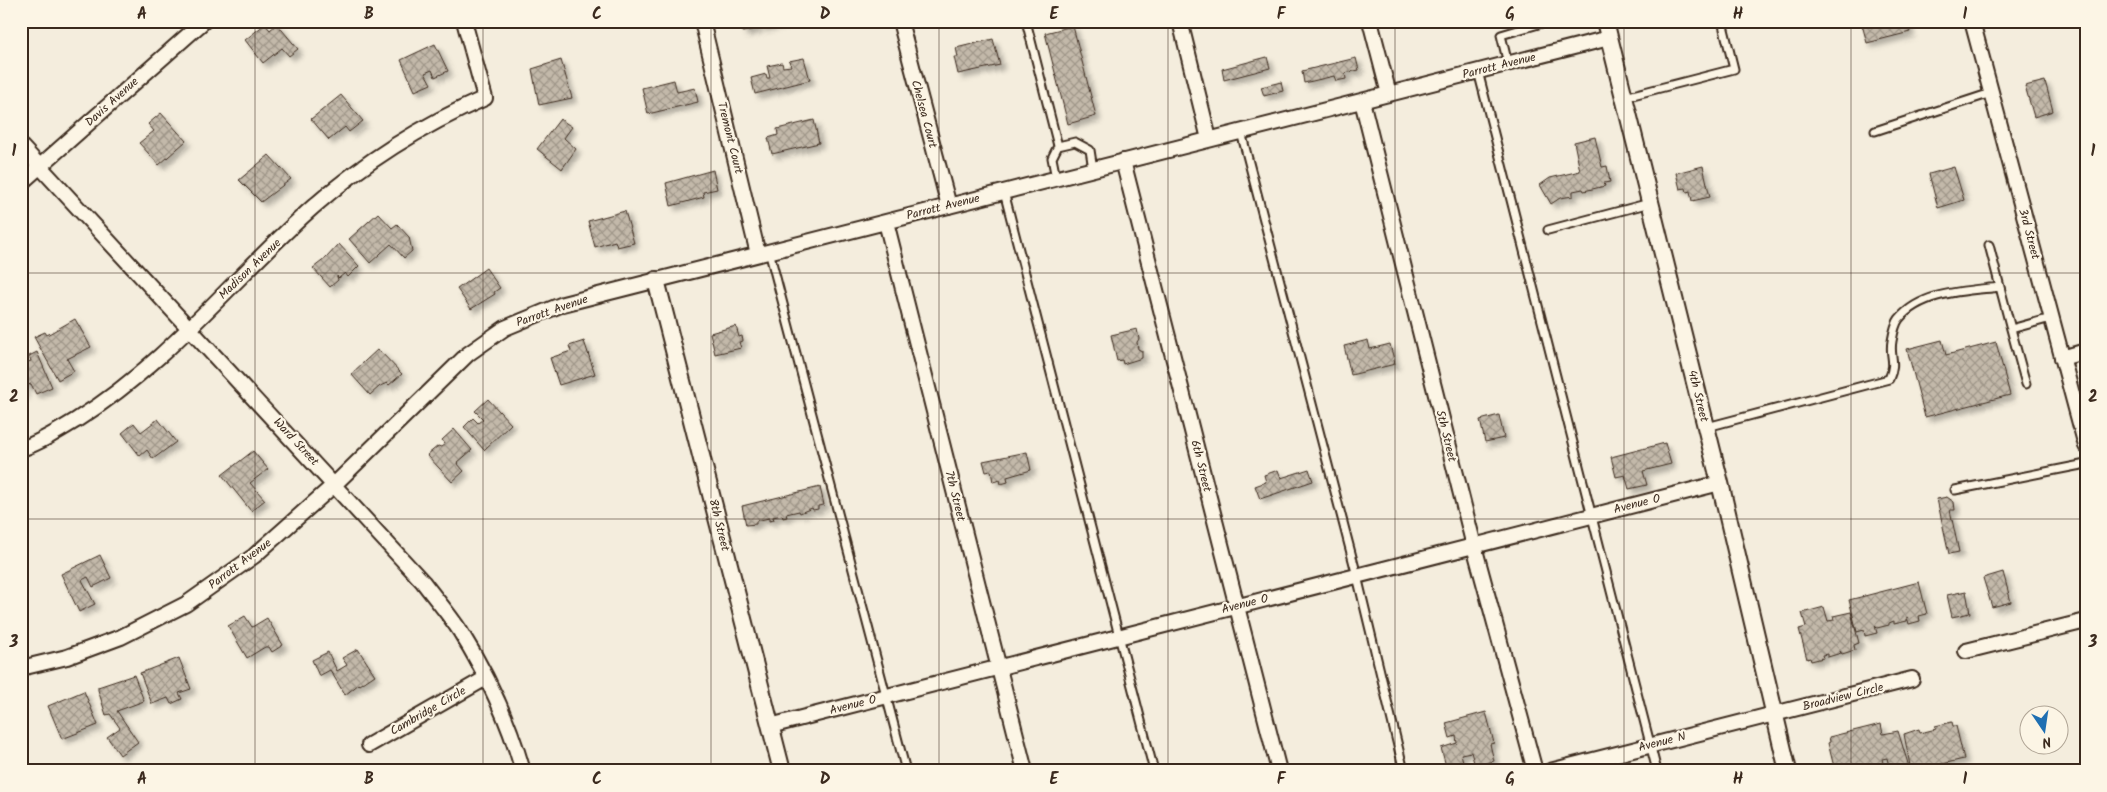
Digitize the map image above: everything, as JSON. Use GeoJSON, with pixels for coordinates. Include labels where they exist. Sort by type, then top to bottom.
{"type":"FeatureCollection","features":[{"type":"Feature","properties":{"kind":"street","name":"Davis Avenue"},"geometry":{"type":"LineString","coordinates":[[21,183],[204,21]]}},
{"type":"Feature","properties":{"kind":"street","name":"Madison Avenue"},"geometry":{"type":"LineString","coordinates":[[21,448],[59,430],[122,389],[313,207],[356,173],[398,142],[485,98],[464,21]]}},
{"type":"Feature","properties":{"kind":"street","name":"Tremont Court"},"geometry":{"type":"LineString","coordinates":[[702,21],[763,253]]}},
{"type":"Feature","properties":{"kind":"street","name":"Chelsea Court"},"geometry":{"type":"LineString","coordinates":[[900,21],[948,206]]}},
{"type":"Feature","properties":{"kind":"street"},"geometry":{"type":"LineString","coordinates":[[1180,21],[1210,139]]}},
{"type":"Feature","properties":{"kind":"street"},"geometry":{"type":"LineString","coordinates":[[1370,21],[1389,94]]}},
{"type":"Feature","properties":{"kind":"street","name":"4th Street"},"geometry":{"type":"LineString","coordinates":[[1605,21],[1720,483],[1788,771]]}},
{"type":"Feature","properties":{"kind":"street","name":"3rd Street"},"geometry":{"type":"LineString","coordinates":[[1972,21],[2086,446]]}},
{"type":"Feature","properties":{"kind":"street","name":"Parrott Avenue"},"geometry":{"type":"LineString","coordinates":[[21,668],[67,656],[121,636],[186,604],[254,556],[335,484],[468,354],[505,328],[564,304],[1609,38]]}},
{"type":"Feature","properties":{"kind":"street","name":"5th Street"},"geometry":{"type":"LineString","coordinates":[[1362,101],[1474,546],[1535,771]]}},
{"type":"Feature","properties":{"kind":"street","name":"Ward Street"},"geometry":{"type":"LineString","coordinates":[[21,146],[188,328],[335,484],[423,582],[459,630],[486,678],[516,745],[524,771]]}},
{"type":"Feature","properties":{"kind":"street","name":"6th Street"},"geometry":{"type":"LineString","coordinates":[[1123,161],[1279,771]]}},
{"type":"Feature","properties":{"kind":"street","name":"7th Street"},"geometry":{"type":"LineString","coordinates":[[886,222],[1025,771]]}},
{"type":"Feature","properties":{"kind":"street","name":"8th Street"},"geometry":{"type":"LineString","coordinates":[[656,280],[782,771]]}},
{"type":"Feature","properties":{"kind":"street"},"geometry":{"type":"LineString","coordinates":[[2062,358],[2086,351]]}},
{"type":"Feature","properties":{"kind":"street","name":"Avenue O"},"geometry":{"type":"LineString","coordinates":[[770,726],[1720,483]]}},
{"type":"Feature","properties":{"kind":"street"},"geometry":{"type":"LineString","coordinates":[[1966,650],[2086,620]]}},
{"type":"Feature","properties":{"kind":"street","name":"Cambridge Circle"},"geometry":{"type":"LineString","coordinates":[[369,745],[486,678]]}},
{"type":"Feature","properties":{"kind":"street","name":"Broadview Circle"},"geometry":{"type":"LineString","coordinates":[[1774,714],[1912,679]]}},
{"type":"Feature","properties":{"kind":"street","name":"Avenue N"},"geometry":{"type":"LineString","coordinates":[[1550,771],[1774,714]]}},
{"type":"Feature","properties":{"kind":"lane"},"geometry":{"type":"LineString","coordinates":[[1026,21],[1058,146],[1052,158],[1056,178]]}},
{"type":"Feature","properties":{"kind":"lane"},"geometry":{"type":"LineString","coordinates":[[1508,64],[1501,35],[1549,21]]}},
{"type":"Feature","properties":{"kind":"lane"},"geometry":{"type":"LineString","coordinates":[[1624,97],[1734,69],[1722,21]]}},
{"type":"Feature","properties":{"kind":"lane"},"geometry":{"type":"LineString","coordinates":[[1478,71],[1657,771]]}},
{"type":"Feature","properties":{"kind":"lane"},"geometry":{"type":"LineString","coordinates":[[1875,131],[1991,93]]}},
{"type":"Feature","properties":{"kind":"lane"},"geometry":{"type":"LineString","coordinates":[[1241,132],[1357,576],[1404,771]]}},
{"type":"Feature","properties":{"kind":"lane"},"geometry":{"type":"LineString","coordinates":[[1058,146],[1075,142],[1090,150],[1094,169]]}},
{"type":"Feature","properties":{"kind":"lane"},"geometry":{"type":"LineString","coordinates":[[1004,192],[1154,771]]}},
{"type":"Feature","properties":{"kind":"lane"},"geometry":{"type":"LineString","coordinates":[[1548,230],[1650,203]]}},
{"type":"Feature","properties":{"kind":"lane"},"geometry":{"type":"LineString","coordinates":[[1989,245],[2026,384]]}},
{"type":"Feature","properties":{"kind":"lane"},"geometry":{"type":"LineString","coordinates":[[763,253],[906,771]]}},
{"type":"Feature","properties":{"kind":"lane"},"geometry":{"type":"LineString","coordinates":[[1706,427],[1889,379],[1894,368],[1891,343],[1898,320],[1918,304],[1948,293],[2000,288]]}},
{"type":"Feature","properties":{"kind":"lane"},"geometry":{"type":"LineString","coordinates":[[2011,329],[2051,318]]}},
{"type":"Feature","properties":{"kind":"lane"},"geometry":{"type":"LineString","coordinates":[[1955,490],[2086,464]]}},
{"type":"Feature","properties":{"kind":"building"},"geometry":{"type":"Polygon","coordinates":[[[740,21],[756,21],[758,28],[743,32],[740,21]]]}},
{"type":"Feature","properties":{"kind":"building"},"geometry":{"type":"Polygon","coordinates":[[[760,21],[786,21],[761,27],[760,21]]]}},
{"type":"Feature","properties":{"kind":"building"},"geometry":{"type":"Polygon","coordinates":[[[1861,21],[1907,21],[1910,32],[1867,43],[1861,21]]]}},
{"type":"Feature","properties":{"kind":"building"},"geometry":{"type":"Polygon","coordinates":[[[265,24],[270,30],[277,24],[298,49],[289,56],[282,48],[263,63],[245,40],[265,24]]]}},
{"type":"Feature","properties":{"kind":"building"},"geometry":{"type":"Polygon","coordinates":[[[1073,26],[1096,116],[1068,124],[1045,33],[1073,26]]]}},
{"type":"Feature","properties":{"kind":"building"},"geometry":{"type":"Polygon","coordinates":[[[993,39],[1000,65],[958,74],[954,57],[958,57],[956,48],[993,39]]]}},
{"type":"Feature","properties":{"kind":"building"},"geometry":{"type":"Polygon","coordinates":[[[435,44],[448,71],[435,77],[432,70],[425,73],[431,84],[415,91],[401,60],[435,44]]]}},
{"type":"Feature","properties":{"kind":"building"},"geometry":{"type":"Polygon","coordinates":[[[1267,57],[1270,68],[1224,80],[1222,69],[1267,57]]]}},
{"type":"Feature","properties":{"kind":"building"},"geometry":{"type":"Polygon","coordinates":[[[804,58],[810,80],[755,94],[751,78],[766,74],[767,78],[770,78],[767,66],[782,63],[783,67],[791,66],[789,61],[804,58]]]}},
{"type":"Feature","properties":{"kind":"building"},"geometry":{"type":"Polygon","coordinates":[[[1356,58],[1359,70],[1345,73],[1346,79],[1336,81],[1334,76],[1304,83],[1302,71],[1356,58]]]}},
{"type":"Feature","properties":{"kind":"building"},"geometry":{"type":"Polygon","coordinates":[[[561,60],[572,98],[539,105],[532,69],[561,60]]]}},
{"type":"Feature","properties":{"kind":"building"},"geometry":{"type":"Polygon","coordinates":[[[674,80],[677,92],[695,88],[698,102],[648,114],[642,88],[674,80]]]}},
{"type":"Feature","properties":{"kind":"building"},"geometry":{"type":"Polygon","coordinates":[[[2045,81],[2053,111],[2034,117],[2025,86],[2045,81]]]}},
{"type":"Feature","properties":{"kind":"building"},"geometry":{"type":"Polygon","coordinates":[[[1281,82],[1283,91],[1264,96],[1261,87],[1281,82]]]}},
{"type":"Feature","properties":{"kind":"building"},"geometry":{"type":"Polygon","coordinates":[[[341,95],[363,121],[349,132],[345,127],[329,140],[311,119],[341,95]]]}},
{"type":"Feature","properties":{"kind":"building"},"geometry":{"type":"Polygon","coordinates":[[[161,113],[186,141],[159,165],[139,143],[154,131],[148,124],[161,113]]]}},
{"type":"Feature","properties":{"kind":"building"},"geometry":{"type":"Polygon","coordinates":[[[560,119],[572,127],[564,138],[576,149],[562,169],[537,149],[560,119]]]}},
{"type":"Feature","properties":{"kind":"building"},"geometry":{"type":"Polygon","coordinates":[[[814,120],[819,143],[772,154],[768,138],[778,135],[777,129],[814,120]]]}},
{"type":"Feature","properties":{"kind":"building"},"geometry":{"type":"Polygon","coordinates":[[[1595,137],[1602,167],[1607,166],[1610,182],[1604,183],[1605,186],[1584,191],[1583,189],[1573,191],[1573,196],[1560,198],[1551,204],[1540,185],[1550,178],[1580,171],[1574,142],[1595,137]]]}},
{"type":"Feature","properties":{"kind":"building"},"geometry":{"type":"Polygon","coordinates":[[[269,155],[291,179],[261,202],[239,180],[269,155]]]}},
{"type":"Feature","properties":{"kind":"building"},"geometry":{"type":"Polygon","coordinates":[[[1703,166],[1710,197],[1692,201],[1690,191],[1687,192],[1686,188],[1680,189],[1676,173],[1703,166]]]}},
{"type":"Feature","properties":{"kind":"building"},"geometry":{"type":"Polygon","coordinates":[[[1954,167],[1964,200],[1938,208],[1929,174],[1954,167]]]}},
{"type":"Feature","properties":{"kind":"building"},"geometry":{"type":"Polygon","coordinates":[[[713,170],[717,189],[703,192],[704,197],[671,206],[666,183],[713,170]]]}},
{"type":"Feature","properties":{"kind":"building"},"geometry":{"type":"Polygon","coordinates":[[[625,211],[634,243],[617,247],[615,241],[595,247],[588,221],[625,211]]]}},
{"type":"Feature","properties":{"kind":"building"},"geometry":{"type":"Polygon","coordinates":[[[378,213],[392,228],[397,224],[409,237],[412,251],[404,258],[391,244],[370,263],[349,239],[378,213]]]}},
{"type":"Feature","properties":{"kind":"building"},"geometry":{"type":"Polygon","coordinates":[[[339,244],[359,266],[348,277],[345,273],[339,278],[337,276],[338,280],[330,287],[313,268],[339,244]]]}},
{"type":"Feature","properties":{"kind":"building"},"geometry":{"type":"Polygon","coordinates":[[[486,268],[500,288],[494,292],[495,294],[471,309],[457,289],[486,268]]]}},
{"type":"Feature","properties":{"kind":"building"},"geometry":{"type":"Polygon","coordinates":[[[75,319],[91,347],[67,359],[74,371],[58,380],[34,337],[45,332],[47,335],[75,319]]]}},
{"type":"Feature","properties":{"kind":"building"},"geometry":{"type":"Polygon","coordinates":[[[736,326],[739,337],[742,336],[743,341],[739,342],[741,348],[715,354],[710,333],[736,326]]]}},
{"type":"Feature","properties":{"kind":"building"},"geometry":{"type":"Polygon","coordinates":[[[1137,329],[1138,349],[1142,351],[1142,358],[1123,364],[1122,360],[1117,361],[1111,335],[1137,329]]]}},
{"type":"Feature","properties":{"kind":"building"},"geometry":{"type":"Polygon","coordinates":[[[1368,340],[1370,349],[1390,344],[1395,364],[1351,375],[1344,346],[1368,340]]]}},
{"type":"Feature","properties":{"kind":"building"},"geometry":{"type":"Polygon","coordinates":[[[1942,340],[1946,355],[1996,342],[2010,395],[1925,417],[1907,349],[1942,340]]]}},
{"type":"Feature","properties":{"kind":"building"},"geometry":{"type":"Polygon","coordinates":[[[584,341],[595,374],[559,385],[550,358],[571,351],[569,346],[584,341]]]}},
{"type":"Feature","properties":{"kind":"building"},"geometry":{"type":"Polygon","coordinates":[[[378,349],[402,374],[389,385],[387,383],[380,386],[370,395],[351,374],[378,349]]]}},
{"type":"Feature","properties":{"kind":"building"},"geometry":{"type":"Polygon","coordinates":[[[37,352],[52,387],[36,394],[31,384],[22,387],[25,394],[21,395],[21,364],[31,361],[29,356],[37,352]]]}},
{"type":"Feature","properties":{"kind":"building"},"geometry":{"type":"Polygon","coordinates":[[[488,399],[511,424],[484,450],[464,427],[473,418],[478,423],[483,419],[475,411],[488,399]]]}},
{"type":"Feature","properties":{"kind":"building"},"geometry":{"type":"Polygon","coordinates":[[[1499,415],[1504,438],[1485,442],[1480,420],[1499,415]]]}},
{"type":"Feature","properties":{"kind":"building"},"geometry":{"type":"Polygon","coordinates":[[[158,419],[176,442],[153,459],[147,450],[140,456],[122,433],[134,423],[141,432],[158,419]]]}},
{"type":"Feature","properties":{"kind":"building"},"geometry":{"type":"Polygon","coordinates":[[[454,429],[472,450],[457,463],[464,471],[452,482],[427,455],[438,446],[441,447],[445,444],[442,440],[454,429]]]}},
{"type":"Feature","properties":{"kind":"building"},"geometry":{"type":"Polygon","coordinates":[[[1665,443],[1671,464],[1643,471],[1647,485],[1629,489],[1625,475],[1616,477],[1611,457],[1665,443]]]}},
{"type":"Feature","properties":{"kind":"building"},"geometry":{"type":"Polygon","coordinates":[[[253,451],[268,469],[250,483],[265,500],[251,511],[222,475],[253,451]]]}},
{"type":"Feature","properties":{"kind":"building"},"geometry":{"type":"Polygon","coordinates":[[[1027,452],[1031,470],[1007,477],[1008,482],[1001,484],[1000,480],[993,482],[991,471],[986,472],[983,461],[1027,452]]]}},
{"type":"Feature","properties":{"kind":"building"},"geometry":{"type":"Polygon","coordinates":[[[1309,469],[1313,481],[1260,499],[1255,486],[1266,482],[1264,475],[1278,470],[1281,478],[1309,469]]]}},
{"type":"Feature","properties":{"kind":"building"},"geometry":{"type":"Polygon","coordinates":[[[820,487],[824,505],[818,506],[818,509],[813,510],[812,508],[800,513],[799,511],[786,514],[787,517],[783,518],[782,515],[773,517],[774,520],[769,521],[769,518],[756,521],[756,524],[746,525],[742,506],[820,487]]]}},
{"type":"Feature","properties":{"kind":"building"},"geometry":{"type":"Polygon","coordinates":[[[1947,497],[1954,502],[1955,510],[1950,510],[1959,552],[1949,554],[1937,499],[1947,497]]]}},
{"type":"Feature","properties":{"kind":"building"},"geometry":{"type":"Polygon","coordinates":[[[100,555],[111,578],[93,587],[88,577],[82,580],[95,604],[79,612],[61,574],[100,555]]]}},
{"type":"Feature","properties":{"kind":"building"},"geometry":{"type":"Polygon","coordinates":[[[2003,572],[2011,602],[1992,607],[1983,578],[2003,572]]]}},
{"type":"Feature","properties":{"kind":"building"},"geometry":{"type":"Polygon","coordinates":[[[1919,582],[1927,614],[1919,616],[1920,621],[1909,624],[1907,617],[1907,621],[1894,624],[1894,621],[1889,623],[1889,625],[1877,628],[1875,626],[1877,633],[1865,636],[1864,630],[1857,632],[1849,600],[1919,582]]]}},
{"type":"Feature","properties":{"kind":"building"},"geometry":{"type":"Polygon","coordinates":[[[1966,591],[1970,613],[1952,617],[1947,595],[1966,591]]]}},
{"type":"Feature","properties":{"kind":"building"},"geometry":{"type":"Polygon","coordinates":[[[1824,607],[1828,621],[1834,620],[1833,616],[1851,612],[1859,643],[1854,645],[1855,650],[1842,654],[1840,651],[1841,653],[1828,657],[1828,654],[1822,655],[1823,658],[1811,661],[1810,658],[1807,659],[1799,629],[1806,627],[1802,613],[1824,607]]]}},
{"type":"Feature","properties":{"kind":"building"},"geometry":{"type":"Polygon","coordinates":[[[245,616],[252,627],[267,618],[283,645],[272,652],[269,647],[265,647],[247,658],[228,626],[245,616]]]}},
{"type":"Feature","properties":{"kind":"building"},"geometry":{"type":"Polygon","coordinates":[[[358,649],[375,675],[345,695],[330,670],[319,676],[312,660],[328,652],[337,671],[347,665],[342,658],[358,649]]]}},
{"type":"Feature","properties":{"kind":"building"},"geometry":{"type":"Polygon","coordinates":[[[179,658],[191,689],[179,693],[182,699],[171,704],[168,698],[152,704],[140,673],[179,658]]]}},
{"type":"Feature","properties":{"kind":"building"},"geometry":{"type":"Polygon","coordinates":[[[134,675],[144,701],[117,711],[138,742],[120,755],[107,737],[120,728],[110,714],[106,715],[98,687],[134,675]]]}},
{"type":"Feature","properties":{"kind":"building"},"geometry":{"type":"Polygon","coordinates":[[[84,691],[98,725],[62,739],[48,706],[84,691]]]}},
{"type":"Feature","properties":{"kind":"building"},"geometry":{"type":"Polygon","coordinates":[[[1486,712],[1494,743],[1490,744],[1494,761],[1475,766],[1471,752],[1461,754],[1463,761],[1446,766],[1441,748],[1457,743],[1456,736],[1450,738],[1446,723],[1486,712]]]}},
{"type":"Feature","properties":{"kind":"building"},"geometry":{"type":"Polygon","coordinates":[[[1952,722],[1953,726],[1956,726],[1964,759],[1911,771],[1904,734],[1919,729],[1920,733],[1936,729],[1935,726],[1952,722]]]}},
{"type":"Feature","properties":{"kind":"building"},"geometry":{"type":"Polygon","coordinates":[[[1881,724],[1883,734],[1898,731],[1909,767],[1890,771],[1887,758],[1882,759],[1885,770],[1882,771],[1861,771],[1859,765],[1855,766],[1856,771],[1835,771],[1828,743],[1830,742],[1829,737],[1881,724]]]}}]}
